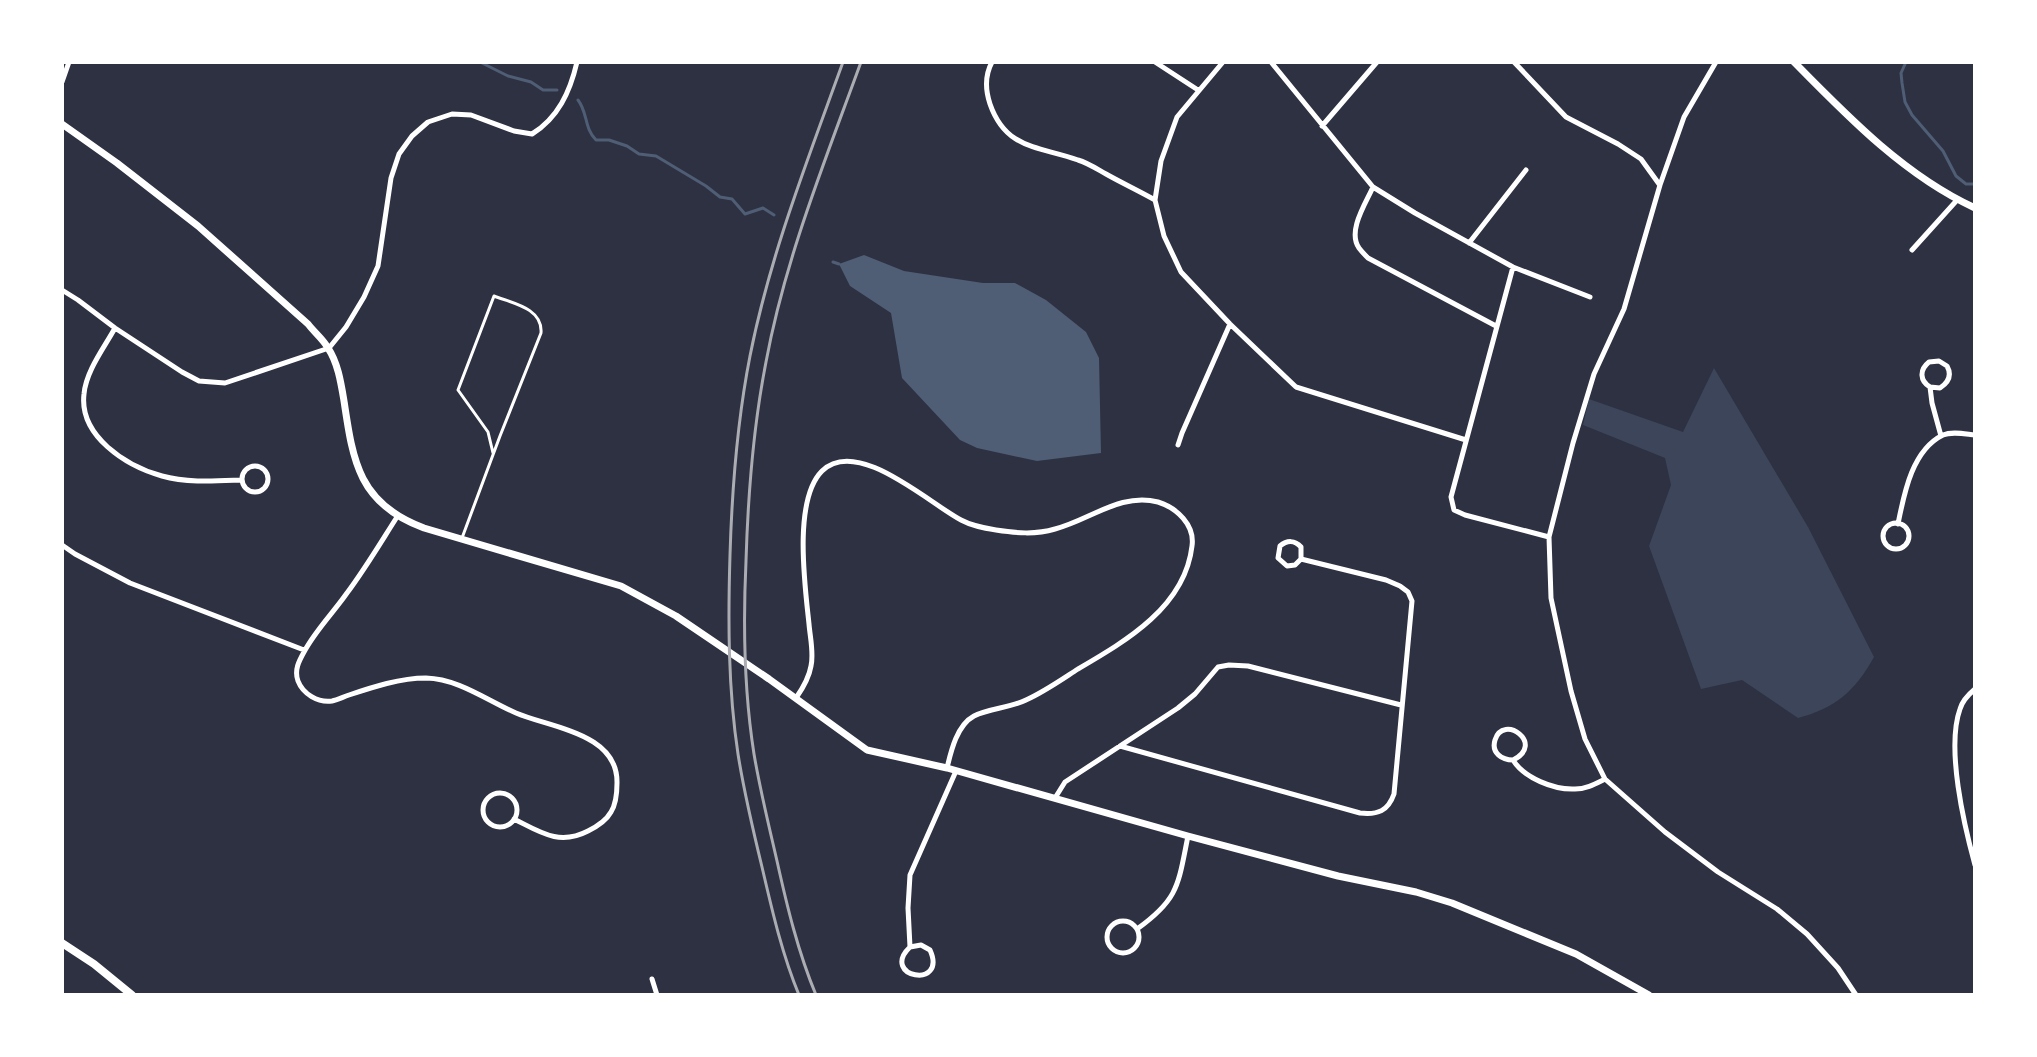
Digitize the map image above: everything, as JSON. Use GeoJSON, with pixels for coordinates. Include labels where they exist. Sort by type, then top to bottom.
{"type":"FeatureCollection","features":[{"type":"Feature","properties":{"kind":"main road"},"geometry":{"type":"LineString","coordinates":[[62,943],[132,995]]}},
{"type":"Feature","properties":{"kind":"street"},"geometry":{"type":"LineString","coordinates":[[62,82],[69,62]]}},
{"type":"Feature","properties":{"kind":"street"},"geometry":{"type":"LineString","coordinates":[[62,290],[199,381],[225,383],[329,348],[364,297],[378,266],[391,178],[399,154],[412,136],[428,122],[452,114],[471,115],[514,131],[532,134],[547,125],[563,103],[577,62]]}},
{"type":"Feature","properties":{"kind":"street"},"geometry":{"type":"LineString","coordinates":[[992,62],[988,70],[987,95],[1005,132],[1026,145],[1079,160],[1155,200]]}},
{"type":"Feature","properties":{"kind":"street"},"geometry":{"type":"LineString","coordinates":[[1155,62],[1198,90]]}},
{"type":"Feature","properties":{"kind":"street"},"geometry":{"type":"LineString","coordinates":[[1223,62],[1177,117],[1161,161],[1155,200],[1164,236],[1181,272],[1296,387],[1466,440]]}},
{"type":"Feature","properties":{"kind":"street"},"geometry":{"type":"LineString","coordinates":[[1271,62],[1373,187],[1513,267],[1590,297]]}},
{"type":"Feature","properties":{"kind":"street"},"geometry":{"type":"LineString","coordinates":[[1322,126],[1377,62]]}},
{"type":"Feature","properties":{"kind":"street"},"geometry":{"type":"LineString","coordinates":[[1514,62],[1566,117],[1641,159],[1660,185]]}},
{"type":"Feature","properties":{"kind":"street"},"geometry":{"type":"LineString","coordinates":[[1716,62],[1684,117],[1660,185],[1624,309],[1594,374],[1549,537],[1551,598],[1585,739],[1605,779],[1696,856],[1777,909],[1807,934],[1838,968],[1856,995]]}},
{"type":"Feature","properties":{"kind":"street"},"geometry":{"type":"LineString","coordinates":[[1794,62],[1864,132],[1892,155],[1975,208]]}},
{"type":"Feature","properties":{"kind":"street"},"geometry":{"type":"LineString","coordinates":[[62,124],[198,226],[308,324],[329,348],[341,384],[357,467],[368,488],[397,517],[424,528],[621,586],[676,616],[867,750],[947,768],[1188,836],[1452,903],[1576,954],[1649,995]]}},
{"type":"Feature","properties":{"kind":"street"},"geometry":{"type":"LineString","coordinates":[[1469,243],[1526,170]]}},
{"type":"Feature","properties":{"kind":"street"},"geometry":{"type":"LineString","coordinates":[[1373,187],[1355,228],[1359,248],[1368,258],[1496,326]]}},
{"type":"Feature","properties":{"kind":"street"},"geometry":{"type":"LineString","coordinates":[[1912,250],[1958,199]]}},
{"type":"Feature","properties":{"kind":"street"},"geometry":{"type":"LineString","coordinates":[[1513,267],[1451,497],[1454,510],[1465,515],[1549,537]]}},
{"type":"Feature","properties":{"kind":"street"},"geometry":{"type":"LineString","coordinates":[[1178,445],[1230,324]]}},
{"type":"Feature","properties":{"kind":"street"},"geometry":{"type":"LineString","coordinates":[[115,328],[89,376],[84,394],[85,415],[92,431],[109,449],[134,465],[163,477],[196,481],[241,480]]}},
{"type":"Feature","properties":{"kind":"street"},"geometry":{"type":"LineString","coordinates":[[1930,387],[1940,388],[1948,381],[1949,371],[1939,361],[1929,362],[1922,370],[1923,380],[1930,387],[1941,436]]}},
{"type":"Feature","properties":{"kind":"street"},"geometry":{"type":"LineString","coordinates":[[1898,524],[1911,472],[1922,454],[1941,436],[1951,433],[1975,435]]}},
{"type":"Feature","properties":{"kind":"street"},"geometry":{"type":"LineString","coordinates":[[796,698],[806,681],[812,658],[803,527],[814,483],[826,467],[857,462],[885,472],[959,519],[980,527],[1012,532],[1038,533],[1056,529],[1133,499],[1156,502],[1181,515],[1191,531],[1192,550],[1181,582],[1157,613],[1120,644],[1025,701],[975,716],[966,722],[947,768]]}},
{"type":"Feature","properties":{"kind":"street"},"geometry":{"type":"LineString","coordinates":[[250,466],[259,466],[268,475],[267,484],[257,492],[249,491],[241,480],[243,472],[250,466]]}},
{"type":"Feature","properties":{"kind":"street"},"geometry":{"type":"LineString","coordinates":[[397,517],[350,591],[304,650],[296,668],[298,681],[305,692],[316,700],[332,701],[395,682],[424,678],[449,681],[519,714],[581,735],[600,746],[613,760],[617,794],[611,813],[597,827],[566,839],[552,837],[514,819]]}},
{"type":"Feature","properties":{"kind":"street"},"geometry":{"type":"LineString","coordinates":[[1898,524],[1908,532],[1908,540],[1902,547],[1894,549],[1886,545],[1884,532],[1889,525],[1898,524]]}},
{"type":"Feature","properties":{"kind":"street"},"geometry":{"type":"LineString","coordinates":[[1295,542],[1302,551],[1301,559],[1295,565],[1283,564],[1277,554],[1280,546],[1295,542]]}},
{"type":"Feature","properties":{"kind":"street"},"geometry":{"type":"LineString","coordinates":[[62,545],[130,583],[304,650]]}},
{"type":"Feature","properties":{"kind":"street"},"geometry":{"type":"LineString","coordinates":[[1120,746],[1360,813],[1370,814],[1386,809],[1394,794],[1412,601],[1408,592],[1386,580],[1301,559]]}},
{"type":"Feature","properties":{"kind":"street"},"geometry":{"type":"LineString","coordinates":[[1055,798],[1065,782],[1178,708],[1218,667],[1248,666],[1401,705]]}},
{"type":"Feature","properties":{"kind":"street"},"geometry":{"type":"LineString","coordinates":[[1975,689],[1960,707],[1956,729],[1958,784],[1975,865]]}},
{"type":"Feature","properties":{"kind":"street"},"geometry":{"type":"LineString","coordinates":[[1506,730],[1520,733],[1525,741],[1524,751],[1513,760],[1500,756],[1495,748],[1496,739],[1506,730]]}},
{"type":"Feature","properties":{"kind":"street"},"geometry":{"type":"LineString","coordinates":[[1513,760],[1520,770],[1534,779],[1572,790],[1589,787],[1605,779]]}},
{"type":"Feature","properties":{"kind":"street"},"geometry":{"type":"LineString","coordinates":[[910,947],[921,945],[930,950],[933,966],[926,974],[910,974],[903,966],[903,955],[910,947],[910,875],[956,771]]}},
{"type":"Feature","properties":{"kind":"street"},"geometry":{"type":"LineString","coordinates":[[493,794],[509,795],[516,803],[514,819],[506,826],[490,823],[484,814],[487,800],[493,794]]}},
{"type":"Feature","properties":{"kind":"street"},"geometry":{"type":"LineString","coordinates":[[1137,929],[1169,902],[1179,880],[1188,836]]}},
{"type":"Feature","properties":{"kind":"street"},"geometry":{"type":"LineString","coordinates":[[1117,922],[1128,922],[1137,929],[1139,940],[1129,952],[1118,952],[1109,945],[1107,935],[1117,922]]}},
{"type":"Feature","properties":{"kind":"street"},"geometry":{"type":"LineString","coordinates":[[652,979],[657,995]]}},
{"type":"Feature","properties":{"kind":"lane"},"geometry":{"type":"LineString","coordinates":[[462,538],[541,333],[539,319],[529,309],[494,296],[458,390],[488,432],[493,453]]}},
{"type":"Feature","properties":{"kind":"shaded area"},"geometry":{"type":"Polygon","coordinates":[[[864,255],[904,271],[983,283],[1015,283],[1046,300],[1086,332],[1099,358],[1101,453],[1037,461],[977,448],[960,440],[902,378],[891,313],[850,286],[839,264],[864,255]]]}},
{"type":"Feature","properties":{"kind":"shaded area"},"geometry":{"type":"Polygon","coordinates":[[[1714,368],[1808,527],[1874,657],[1852,689],[1823,709],[1798,718],[1742,680],[1701,689],[1649,546],[1671,485],[1665,458],[1583,425],[1589,399],[1683,432],[1714,368]]]}},
{"type":"Feature","properties":{"kind":"waterway"},"geometry":{"type":"LineString","coordinates":[[480,62],[508,76],[531,82],[543,90],[557,90]]}},
{"type":"Feature","properties":{"kind":"waterway"},"geometry":{"type":"LineString","coordinates":[[1906,62],[1901,73],[1902,83],[1905,102],[1912,115],[1943,151],[1956,176],[1966,184],[1975,184]]}},
{"type":"Feature","properties":{"kind":"waterway"},"geometry":{"type":"LineString","coordinates":[[578,100],[596,140],[609,140],[639,154],[656,156],[720,197],[732,199],[745,214],[763,208],[774,215]]}},
{"type":"Feature","properties":{"kind":"waterway"},"geometry":{"type":"LineString","coordinates":[[833,262],[839,264]]}},
{"type":"Feature","properties":{"kind":"railway"},"geometry":{"type":"LineString","coordinates":[[799,995],[774,916],[738,754],[730,654],[731,530],[742,406],[758,318],[791,208],[843,62]]}},
{"type":"Feature","properties":{"kind":"railway"},"geometry":{"type":"LineString","coordinates":[[816,995],[789,912],[754,754],[745,658],[747,536],[754,436],[774,324],[807,210],[861,62]]}}]}
